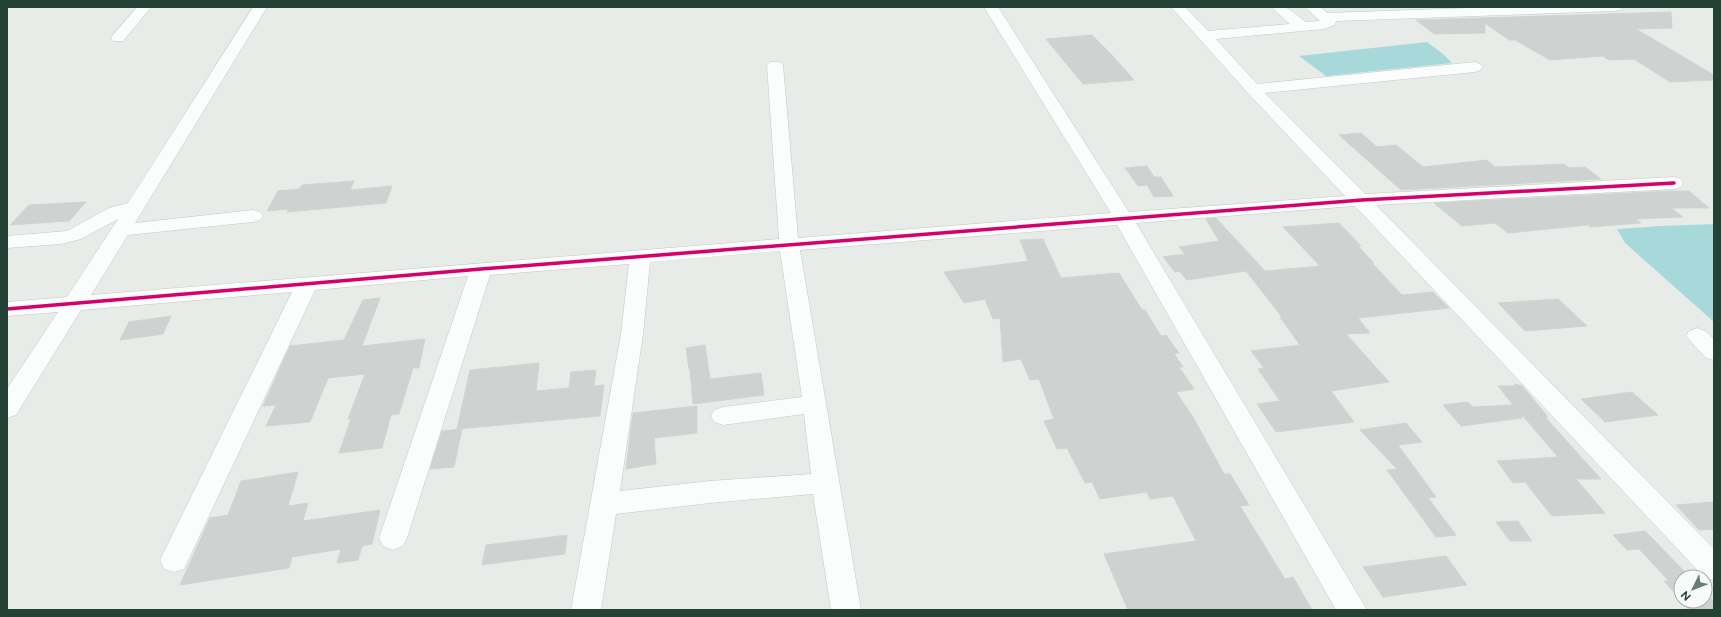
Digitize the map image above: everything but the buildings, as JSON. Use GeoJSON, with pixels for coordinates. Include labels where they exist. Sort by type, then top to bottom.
{"type":"FeatureCollection","features":[{"type":"Feature","properties":{"kind":"street"},"geometry":{"type":"LineString","coordinates":[[118,38],[144,7]]}},
{"type":"Feature","properties":{"kind":"street"},"geometry":{"type":"LineString","coordinates":[[7,409],[136,207],[260,7]]}},
{"type":"Feature","properties":{"kind":"street"},"geometry":{"type":"LineString","coordinates":[[991,7],[1124,218],[1352,610]]}},
{"type":"Feature","properties":{"kind":"street"},"geometry":{"type":"LineString","coordinates":[[1178,7],[1253,89],[1362,200],[1714,568]]}},
{"type":"Feature","properties":{"kind":"street"},"geometry":{"type":"LineString","coordinates":[[1278,7],[1303,27]]}},
{"type":"Feature","properties":{"kind":"street"},"geometry":{"type":"LineString","coordinates":[[1206,36],[1303,27],[1328,24],[1330,22],[1326,17],[1312,7]]}},
{"type":"Feature","properties":{"kind":"street"},"geometry":{"type":"LineString","coordinates":[[1326,17],[1615,7]]}},
{"type":"Feature","properties":{"kind":"street"},"geometry":{"type":"LineString","coordinates":[[774,66],[789,245],[846,610]]}},
{"type":"Feature","properties":{"kind":"street"},"geometry":{"type":"LineString","coordinates":[[1253,89],[1475,68]]}},
{"type":"Feature","properties":{"kind":"street"},"geometry":{"type":"LineString","coordinates":[[7,309],[481,268],[640,257],[1362,200],[1674,183]]}},
{"type":"Feature","properties":{"kind":"street"},"geometry":{"type":"LineString","coordinates":[[7,242],[61,238],[74,235],[116,212],[136,207]]}},
{"type":"Feature","properties":{"kind":"street"},"geometry":{"type":"LineString","coordinates":[[121,230],[252,216]]}},
{"type":"Feature","properties":{"kind":"street"},"geometry":{"type":"LineString","coordinates":[[586,610],[632,334],[640,257]]}},
{"type":"Feature","properties":{"kind":"street"},"geometry":{"type":"LineString","coordinates":[[393,538],[481,268]]}},
{"type":"Feature","properties":{"kind":"street"},"geometry":{"type":"LineString","coordinates":[[174,560],[307,283]]}},
{"type":"Feature","properties":{"kind":"street"},"geometry":{"type":"LineString","coordinates":[[1698,336],[1714,352]]}},
{"type":"Feature","properties":{"kind":"street"},"geometry":{"type":"LineString","coordinates":[[723,416],[815,404]]}},
{"type":"Feature","properties":{"kind":"street"},"geometry":{"type":"LineString","coordinates":[[604,504],[710,492],[825,482]]}},
{"type":"Feature","properties":{"kind":"water"},"geometry":{"type":"Polygon","coordinates":[[[1427,42],[1452,63],[1326,76],[1299,56],[1427,42]]]}},
{"type":"Feature","properties":{"kind":"water"},"geometry":{"type":"Polygon","coordinates":[[[1714,224],[1714,322],[1625,243],[1617,229],[1714,224]]]}},
{"type":"Feature","properties":{"kind":"cycle path"},"geometry":{"type":"LineString","coordinates":[[7,309],[481,269],[1362,200],[1674,183]]}}]}
